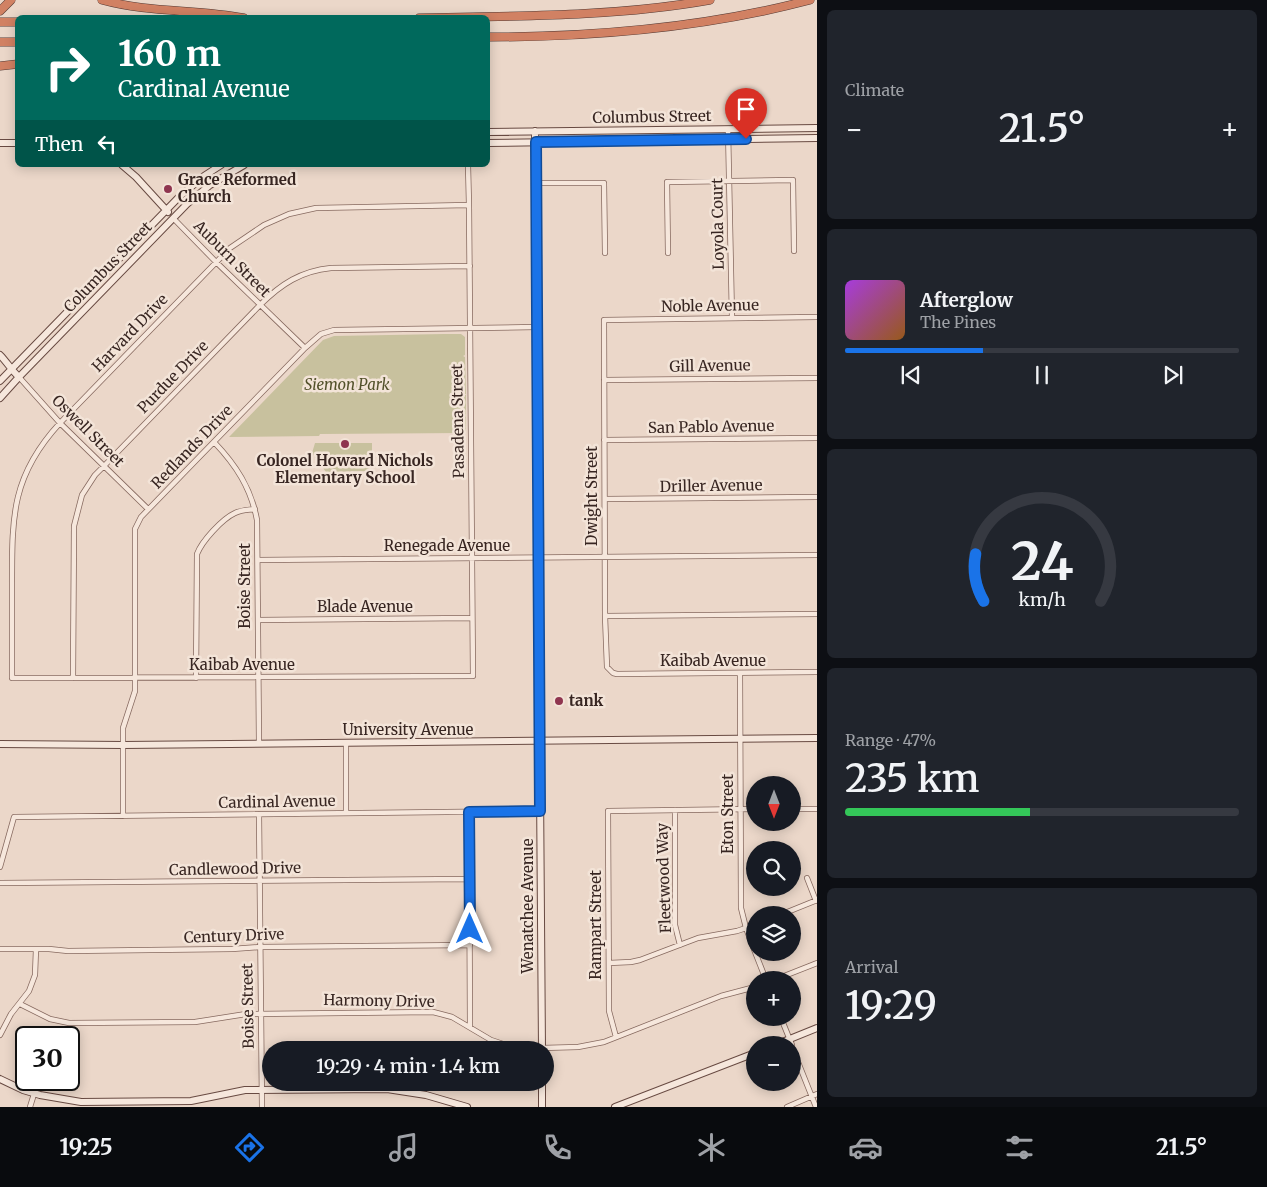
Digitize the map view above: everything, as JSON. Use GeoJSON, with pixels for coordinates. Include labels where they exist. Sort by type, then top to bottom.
{"type":"FeatureCollection","features":[{"type":"Feature","properties":{"kind":"highway"},"geometry":{"type":"LineString","coordinates":[[0,10],[11,0]]}},
{"type":"Feature","properties":{"kind":"highway"},"geometry":{"type":"LineString","coordinates":[[102,0],[132,6],[232,15]]}},
{"type":"Feature","properties":{"kind":"highway"},"geometry":{"type":"LineString","coordinates":[[490,16],[579,14],[657,8],[710,0]]}},
{"type":"Feature","properties":{"kind":"highway"},"geometry":{"type":"LineString","coordinates":[[490,37],[582,36],[660,29],[728,18],[810,0]]}},
{"type":"Feature","properties":{"kind":"highway"},"geometry":{"type":"LineString","coordinates":[[0,22],[15,22]]}},
{"type":"Feature","properties":{"kind":"highway"},"geometry":{"type":"LineString","coordinates":[[0,42],[15,42]]}},
{"type":"Feature","properties":{"kind":"highway"},"geometry":{"type":"LineString","coordinates":[[0,66],[15,64]]}},
{"type":"Feature","properties":{"kind":"street","name":"Columbus Street"},"geometry":{"type":"LineString","coordinates":[[490,132],[817,128]]}},
{"type":"Feature","properties":{"kind":"street","name":"Loyola Court"},"geometry":{"type":"LineString","coordinates":[[728,129],[732,318]]}},
{"type":"Feature","properties":{"kind":"street","name":"Wenatchee Avenue"},"geometry":{"type":"LineString","coordinates":[[536,131],[542,1041]]}},
{"type":"Feature","properties":{"kind":"street","name":"Columbus Street"},"geometry":{"type":"LineString","coordinates":[[490,143],[817,138]]}},
{"type":"Feature","properties":{"kind":"street"},"geometry":{"type":"LineString","coordinates":[[0,143],[15,143]]}},
{"type":"Feature","properties":{"kind":"street","name":"Auburn Street"},"geometry":{"type":"LineString","coordinates":[[124,167],[216,262],[305,348]]}},
{"type":"Feature","properties":{"kind":"street","name":"Columbus Street"},"geometry":{"type":"LineString","coordinates":[[0,381],[166,210],[191,186],[218,167]]}},
{"type":"Feature","properties":{"kind":"street","name":"Columbus Street"},"geometry":{"type":"LineString","coordinates":[[0,398],[173,218],[210,185],[241,167]]}},
{"type":"Feature","properties":{"kind":"street","name":"Pasadena Street"},"geometry":{"type":"LineString","coordinates":[[468,167],[473,676]]}},
{"type":"Feature","properties":{"kind":"street"},"geometry":{"type":"LineString","coordinates":[[668,253],[668,182],[730,181],[794,180],[794,251]]}},
{"type":"Feature","properties":{"kind":"street"},"geometry":{"type":"LineString","coordinates":[[536,183],[604,183],[605,253]]}},
{"type":"Feature","properties":{"kind":"street","name":"Harvard Drive"},"geometry":{"type":"LineString","coordinates":[[12,678],[12,533],[15,508],[22,482],[34,457],[60,423],[230,248],[252,231],[276,219],[302,210],[330,207],[469,205]]}},
{"type":"Feature","properties":{"kind":"street","name":"Purdue Drive"},"geometry":{"type":"LineString","coordinates":[[74,678],[74,526],[82,495],[104,466],[260,305],[288,281],[321,269],[470,266]]}},
{"type":"Feature","properties":{"kind":"street","name":"Noble Avenue"},"geometry":{"type":"LineString","coordinates":[[604,320],[817,317]]}},
{"type":"Feature","properties":{"kind":"street","name":"Dwight Street"},"geometry":{"type":"LineString","coordinates":[[604,320],[606,663],[610,670]]}},
{"type":"Feature","properties":{"kind":"street","name":"Redlands Drive"},"geometry":{"type":"LineString","coordinates":[[123,816],[124,721],[134,697],[135,678],[135,536],[138,522],[148,509],[305,348],[321,334],[334,330],[537,327]]}},
{"type":"Feature","properties":{"kind":"street","name":"Oswell Street"},"geometry":{"type":"LineString","coordinates":[[0,355],[6,361],[10,370],[19,377],[60,423],[148,509]]}},
{"type":"Feature","properties":{"kind":"street"},"geometry":{"type":"LineString","coordinates":[[1,369],[10,370]]}},
{"type":"Feature","properties":{"kind":"street","name":"Gill Avenue"},"geometry":{"type":"LineString","coordinates":[[604,380],[817,378]]}},
{"type":"Feature","properties":{"kind":"street","name":"San Pablo Avenue"},"geometry":{"type":"LineString","coordinates":[[604,440],[817,438]]}},
{"type":"Feature","properties":{"kind":"street","name":"Boise Street"},"geometry":{"type":"LineString","coordinates":[[214,442],[240,472],[255,509],[258,532],[259,743]]}},
{"type":"Feature","properties":{"kind":"street","name":"Driller Avenue"},"geometry":{"type":"LineString","coordinates":[[605,499],[817,497]]}},
{"type":"Feature","properties":{"kind":"street"},"geometry":{"type":"LineString","coordinates":[[196,678],[197,554],[203,542],[230,516],[241,510],[255,509]]}},
{"type":"Feature","properties":{"kind":"street","name":"Renegade Avenue"},"geometry":{"type":"LineString","coordinates":[[258,560],[817,556]]}},
{"type":"Feature","properties":{"kind":"street"},"geometry":{"type":"LineString","coordinates":[[606,616],[817,614]]}},
{"type":"Feature","properties":{"kind":"street","name":"Blade Avenue"},"geometry":{"type":"LineString","coordinates":[[258,620],[472,618]]}},
{"type":"Feature","properties":{"kind":"street","name":"Kaibab Avenue"},"geometry":{"type":"LineString","coordinates":[[610,670],[617,674],[817,672]]}},
{"type":"Feature","properties":{"kind":"street","name":"Eton Street"},"geometry":{"type":"LineString","coordinates":[[740,673],[741,908],[746,928]]}},
{"type":"Feature","properties":{"kind":"street","name":"Kaibab Avenue"},"geometry":{"type":"LineString","coordinates":[[12,678],[473,676]]}},
{"type":"Feature","properties":{"kind":"street","name":"University Avenue"},"geometry":{"type":"LineString","coordinates":[[0,744],[123,745],[817,738]]}},
{"type":"Feature","properties":{"kind":"street"},"geometry":{"type":"LineString","coordinates":[[346,743],[346,813]]}},
{"type":"Feature","properties":{"kind":"street"},"geometry":{"type":"LineString","coordinates":[[675,810],[746,809]]}},
{"type":"Feature","properties":{"kind":"street"},"geometry":{"type":"LineString","coordinates":[[801,809],[817,809]]}},
{"type":"Feature","properties":{"kind":"street","name":"Rampart Street"},"geometry":{"type":"LineString","coordinates":[[616,1037],[609,1011],[608,811],[675,810]]}},
{"type":"Feature","properties":{"kind":"street","name":"Fleetwood Way"},"geometry":{"type":"LineString","coordinates":[[675,810],[675,925],[680,945]]}},
{"type":"Feature","properties":{"kind":"street","name":"Cardinal Avenue"},"geometry":{"type":"LineString","coordinates":[[0,867],[14,816],[540,811]]}},
{"type":"Feature","properties":{"kind":"street"},"geometry":{"type":"LineString","coordinates":[[469,812],[470,1027]]}},
{"type":"Feature","properties":{"kind":"street","name":"Boise Street"},"geometry":{"type":"LineString","coordinates":[[259,814],[262,1107]]}},
{"type":"Feature","properties":{"kind":"street"},"geometry":{"type":"LineString","coordinates":[[801,907],[816,901],[807,878]]}},
{"type":"Feature","properties":{"kind":"street","name":"Candlewood Drive"},"geometry":{"type":"LineString","coordinates":[[0,884],[469,879]]}},
{"type":"Feature","properties":{"kind":"street"},"geometry":{"type":"LineString","coordinates":[[609,963],[640,960],[698,938],[726,934],[746,928]]}},
{"type":"Feature","properties":{"kind":"street","name":"Century Drive"},"geometry":{"type":"LineString","coordinates":[[0,949],[68,951],[213,950],[260,947],[470,945]]}},
{"type":"Feature","properties":{"kind":"street"},"geometry":{"type":"LineString","coordinates":[[0,1035],[11,1014],[20,1004],[32,984],[36,965],[36,949]]}},
{"type":"Feature","properties":{"kind":"street"},"geometry":{"type":"LineString","coordinates":[[797,971],[817,963]]}},
{"type":"Feature","properties":{"kind":"street","name":"Harmony Drive"},"geometry":{"type":"LineString","coordinates":[[554,1048],[578,1047],[616,1037],[720,996],[746,989]]}},
{"type":"Feature","properties":{"kind":"street","name":"Harmony Drive"},"geometry":{"type":"LineString","coordinates":[[20,1004],[50,1019],[69,1023],[194,1022],[261,1013],[424,1012],[452,1017],[494,1041]]}},
{"type":"Feature","properties":{"kind":"street"},"geometry":{"type":"LineString","coordinates":[[801,1038],[817,1028]]}},
{"type":"Feature","properties":{"kind":"street"},"geometry":{"type":"LineString","coordinates":[[615,1107],[746,1056]]}},
{"type":"Feature","properties":{"kind":"street"},"geometry":{"type":"LineString","coordinates":[[801,1066],[814,1095],[816,1107]]}},
{"type":"Feature","properties":{"kind":"street"},"geometry":{"type":"LineString","coordinates":[[0,1078],[34,1094],[54,1099],[81,1102],[191,1101],[234,1091],[399,1090],[426,1094],[467,1107]]}},
{"type":"Feature","properties":{"kind":"street"},"geometry":{"type":"LineString","coordinates":[[542,1091],[542,1107]]}},
{"type":"Feature","properties":{"kind":"street"},"geometry":{"type":"LineString","coordinates":[[30,1107],[34,1094]]}},
{"type":"Feature","properties":{"kind":"street"},"geometry":{"type":"LineString","coordinates":[[787,1107],[814,1095]]}},
{"type":"Feature","properties":{"kind":"green space","name":"Siemon Park"},"geometry":{"type":"Polygon","coordinates":[[[461,334],[465,337],[465,355],[463,356],[465,357],[466,394],[464,395],[466,395],[466,431],[464,433],[229,437],[323,340],[334,336],[461,334]]]}},
{"type":"Feature","properties":{"kind":"green space"},"geometry":{"type":"Polygon","coordinates":[[[315,443],[372,443],[372,465],[367,471],[326,472],[312,453],[315,443]]]}},
{"type":"Feature","properties":{"kind":"place","name":"Grace Reformed Church"},"geometry":{"type":"Point","coordinates":[168,189]}},
{"type":"Feature","properties":{"kind":"place","name":"Colonel Howard Nichols Elementary School"},"geometry":{"type":"Point","coordinates":[345,444]}},
{"type":"Feature","properties":{"kind":"place","name":"tank"},"geometry":{"type":"Point","coordinates":[559,701]}},
{"type":"Feature","properties":{"kind":"route"},"geometry":{"type":"LineString","coordinates":[[470,929],[469,812],[540,811],[536,142],[746,139]]}}]}
